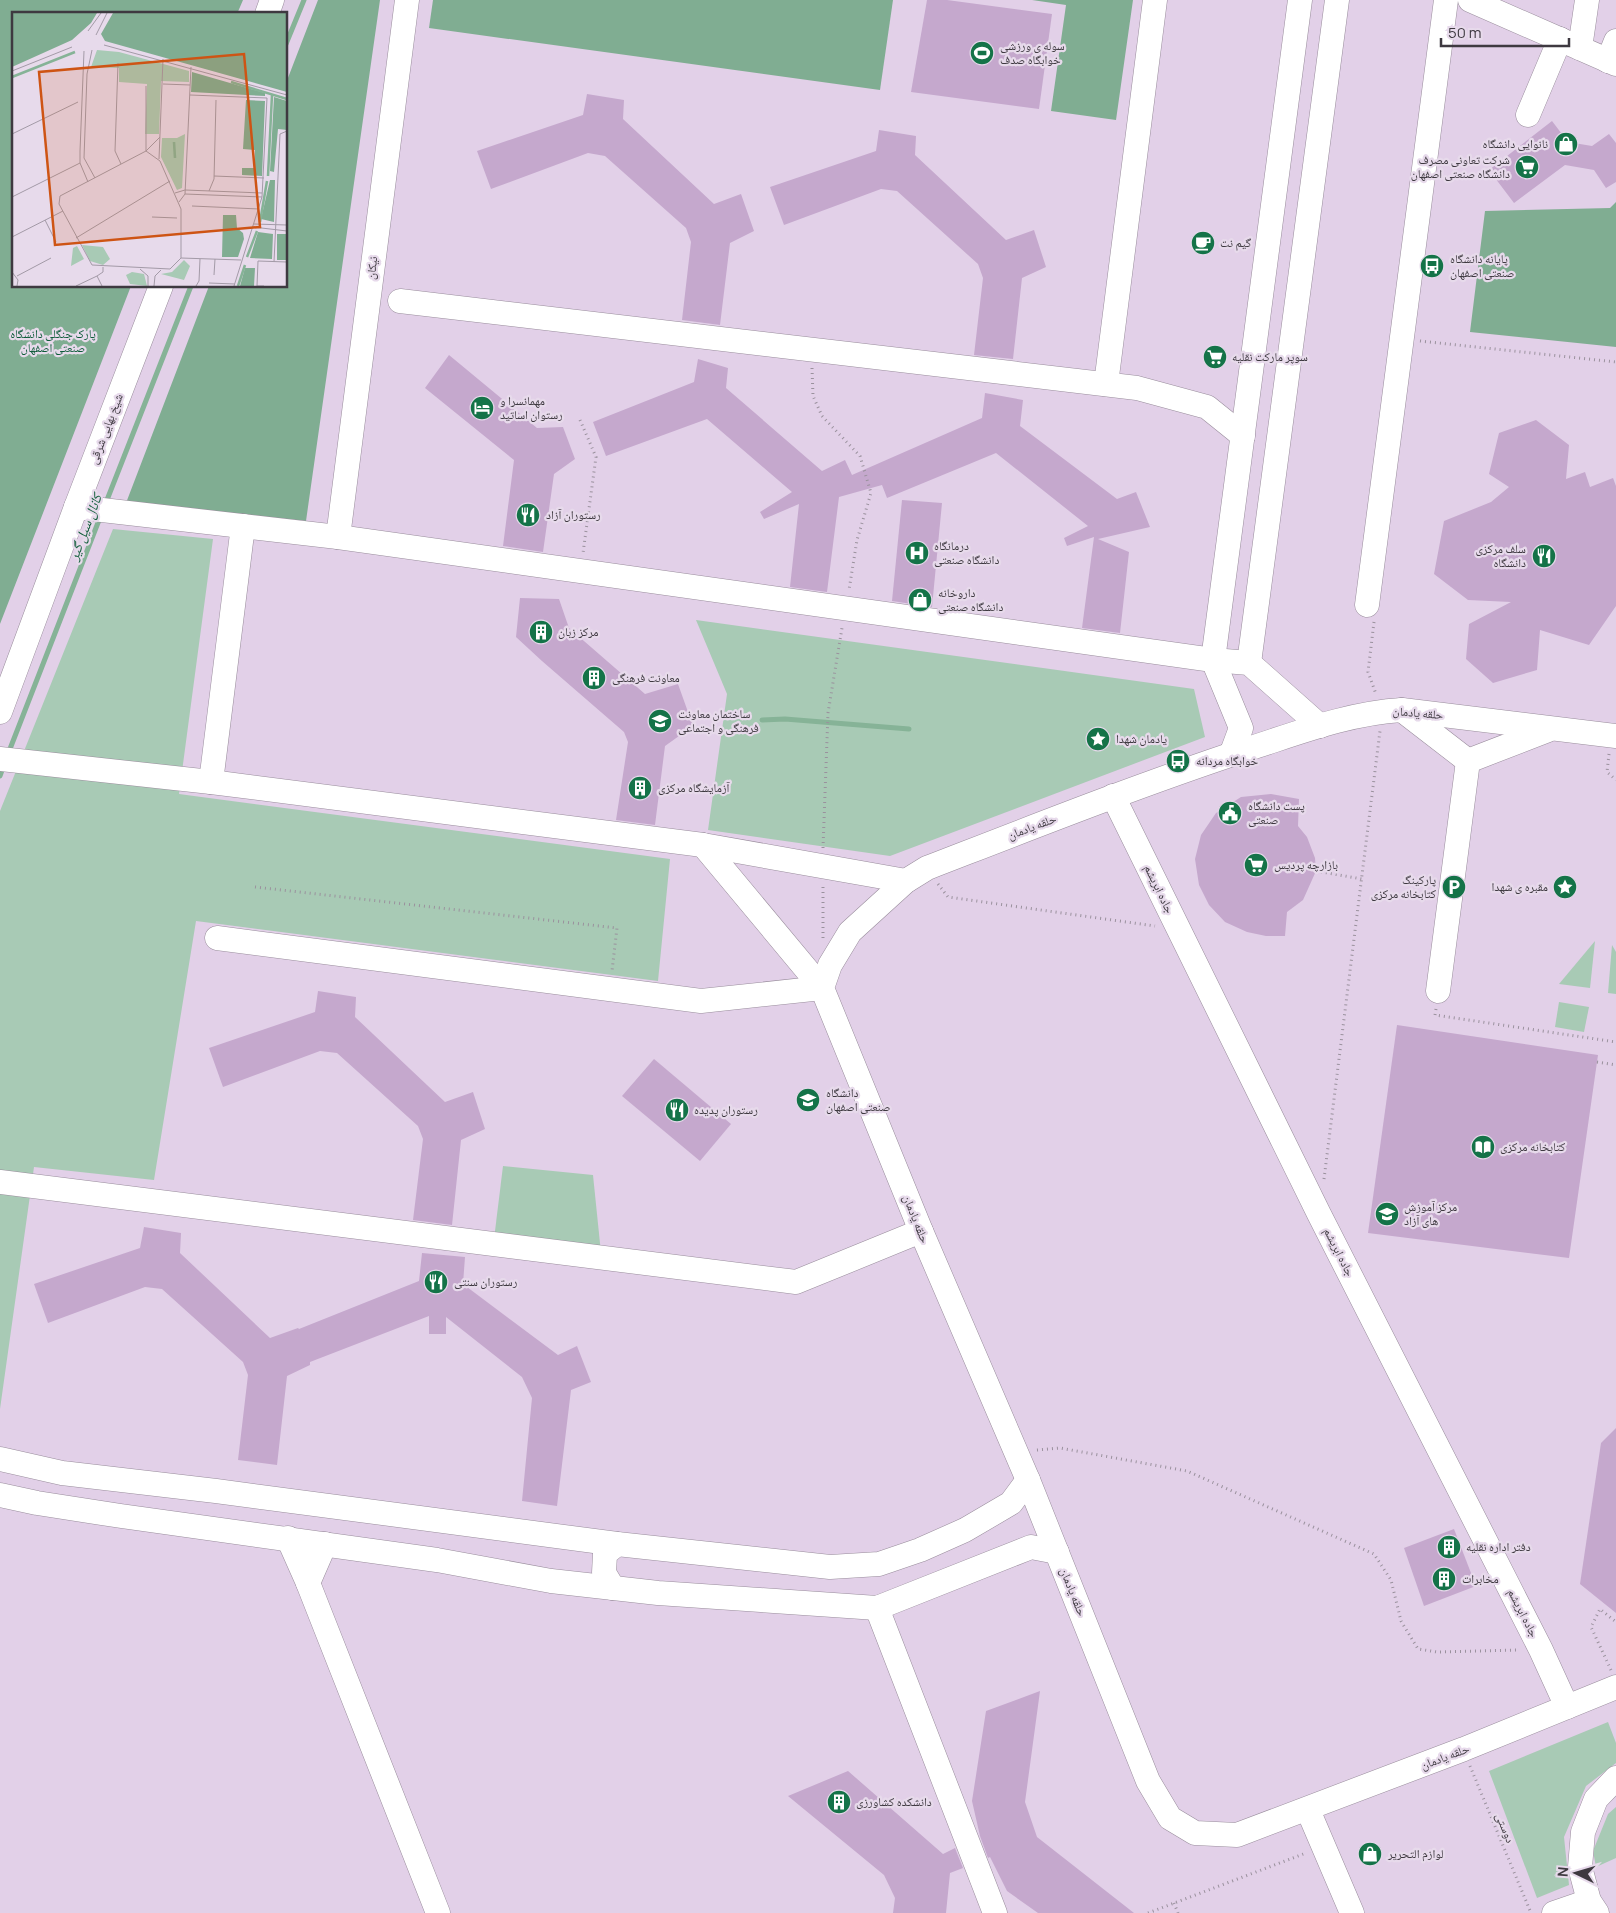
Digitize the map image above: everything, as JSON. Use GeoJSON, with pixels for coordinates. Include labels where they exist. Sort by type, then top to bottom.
{"type":"FeatureCollection","features":[{"type":"Feature","properties":{"kind":"street"},"geometry":{"type":"LineString","coordinates":[[268,12],[272,0]]}},
{"type":"Feature","properties":{"kind":"street","name":"نیکان"},"geometry":{"type":"LineString","coordinates":[[338,537],[407,0]]}},
{"type":"Feature","properties":{"kind":"street"},"geometry":{"type":"LineString","coordinates":[[1106,384],[1155,0]]}},
{"type":"Feature","properties":{"kind":"street"},"geometry":{"type":"LineString","coordinates":[[1232,755],[1241,728],[1213,660],[1300,0]]}},
{"type":"Feature","properties":{"kind":"street"},"geometry":{"type":"LineString","coordinates":[[1249,664],[1337,0]]}},
{"type":"Feature","properties":{"kind":"street"},"geometry":{"type":"LineString","coordinates":[[1367,604],[1446,0]]}},
{"type":"Feature","properties":{"kind":"street"},"geometry":{"type":"LineString","coordinates":[[1470,0],[1570,44],[1613,55]]}},
{"type":"Feature","properties":{"kind":"street"},"geometry":{"type":"LineString","coordinates":[[1528,115],[1570,44],[1587,0]]}},
{"type":"Feature","properties":{"kind":"street","name":"شیخ بهایی شرقی"},"geometry":{"type":"LineString","coordinates":[[0,712],[160,288]]}},
{"type":"Feature","properties":{"kind":"street"},"geometry":{"type":"LineString","coordinates":[[400,301],[1137,388],[1207,407],[1243,436]]}},
{"type":"Feature","properties":{"kind":"street"},"geometry":{"type":"LineString","coordinates":[[76,507],[141,516],[338,537],[1249,664],[1320,726]]}},
{"type":"Feature","properties":{"kind":"street"},"geometry":{"type":"LineString","coordinates":[[211,782],[243,526]]}},
{"type":"Feature","properties":{"kind":"street"},"geometry":{"type":"LineString","coordinates":[[1392,710],[1468,761]]}},
{"type":"Feature","properties":{"kind":"street","name":"حلقه یادمان"},"geometry":{"type":"LineString","coordinates":[[1613,736],[1392,710],[1320,726],[1113,796],[927,868],[906,881],[850,932],[830,965],[822,988],[921,1231],[1028,1480],[1148,1781],[1170,1818],[1195,1833],[1237,1835],[1308,1810],[1567,1707],[1614,1679]]}},
{"type":"Feature","properties":{"kind":"street"},"geometry":{"type":"LineString","coordinates":[[1468,761],[1551,729]]}},
{"type":"Feature","properties":{"kind":"street"},"geometry":{"type":"LineString","coordinates":[[0,759],[211,782],[703,845],[906,881]]}},
{"type":"Feature","properties":{"kind":"street"},"geometry":{"type":"LineString","coordinates":[[1438,991],[1468,761]]}},
{"type":"Feature","properties":{"kind":"street","name":"جاده ابریشم"},"geometry":{"type":"LineString","coordinates":[[1113,796],[1319,1214],[1542,1650],[1567,1707]]}},
{"type":"Feature","properties":{"kind":"street"},"geometry":{"type":"LineString","coordinates":[[703,845],[822,988]]}},
{"type":"Feature","properties":{"kind":"street"},"geometry":{"type":"LineString","coordinates":[[217,938],[701,1001],[822,988]]}},
{"type":"Feature","properties":{"kind":"street"},"geometry":{"type":"LineString","coordinates":[[0,1182],[796,1282],[921,1231]]}},
{"type":"Feature","properties":{"kind":"street"},"geometry":{"type":"LineString","coordinates":[[0,1459],[62,1473],[216,1491],[617,1544],[830,1568],[879,1564],[920,1550],[965,1530],[1011,1503],[1028,1480]]}},
{"type":"Feature","properties":{"kind":"street"},"geometry":{"type":"LineString","coordinates":[[0,1495],[84,1510],[437,1560],[551,1581],[658,1593],[877,1608],[1031,1547],[1057,1552]]}},
{"type":"Feature","properties":{"kind":"street"},"geometry":{"type":"LineString","coordinates":[[288,1538],[308,1583],[438,1913]]}},
{"type":"Feature","properties":{"kind":"street"},"geometry":{"type":"LineString","coordinates":[[308,1583],[325,1544]]}},
{"type":"Feature","properties":{"kind":"street"},"geometry":{"type":"LineString","coordinates":[[613,1588],[604,1573],[605,1554],[617,1544]]}},
{"type":"Feature","properties":{"kind":"street"},"geometry":{"type":"LineString","coordinates":[[877,1608],[995,1913]]}},
{"type":"Feature","properties":{"kind":"street"},"geometry":{"type":"LineString","coordinates":[[1554,1913],[1593,1907],[1580,1867],[1583,1832],[1596,1799],[1616,1778]]}},
{"type":"Feature","properties":{"kind":"street"},"geometry":{"type":"LineString","coordinates":[[1308,1810],[1352,1913]]}},
{"type":"Feature","properties":{"kind":"path"},"geometry":{"type":"LineString","coordinates":[[1402,339],[1616,362]]}},
{"type":"Feature","properties":{"kind":"path"},"geometry":{"type":"LineString","coordinates":[[814,350],[812,396],[822,416],[860,456],[871,493],[857,540],[828,713],[826,751]]}},
{"type":"Feature","properties":{"kind":"path"},"geometry":{"type":"LineString","coordinates":[[580,420],[596,457],[581,571]]}},
{"type":"Feature","properties":{"kind":"path"},"geometry":{"type":"LineString","coordinates":[[1323,1185],[1362,879],[1392,710],[1368,672],[1376,606],[1367,604]]}},
{"type":"Feature","properties":{"kind":"path"},"geometry":{"type":"LineString","coordinates":[[1613,736],[1608,772],[1616,780]]}},
{"type":"Feature","properties":{"kind":"path"},"geometry":{"type":"LineString","coordinates":[[927,868],[948,897],[1178,930]]}},
{"type":"Feature","properties":{"kind":"path"},"geometry":{"type":"LineString","coordinates":[[1316,871],[1362,879]]}},
{"type":"Feature","properties":{"kind":"path"},"geometry":{"type":"LineString","coordinates":[[255,887],[617,928],[610,989]]}},
{"type":"Feature","properties":{"kind":"path"},"geometry":{"type":"LineString","coordinates":[[1438,991],[1435,1015],[1616,1042]]}},
{"type":"Feature","properties":{"kind":"path"},"geometry":{"type":"LineString","coordinates":[[1597,1062],[1616,1065]]}},
{"type":"Feature","properties":{"kind":"path"},"geometry":{"type":"LineString","coordinates":[[1016,1452],[1060,1448],[1187,1471],[1374,1554],[1391,1580],[1401,1621],[1418,1648],[1437,1652],[1542,1650]]}},
{"type":"Feature","properties":{"kind":"path"},"geometry":{"type":"LineString","coordinates":[[1614,1679],[1591,1627],[1600,1609],[1616,1622]]}},
{"type":"Feature","properties":{"kind":"path","name":"دوستی"},"geometry":{"type":"LineString","coordinates":[[1464,1749],[1531,1913]]}},
{"type":"Feature","properties":{"kind":"path"},"geometry":{"type":"LineString","coordinates":[[1148,1913],[1325,1846]]}},
{"type":"Feature","properties":{"kind":"path"},"geometry":{"type":"LineString","coordinates":[[1174,1902],[1178,1913]]}},
{"type":"Feature","properties":{"kind":"shaded area","name":"دانشگاه صنعتی اصفهان"},"geometry":{"type":"Polygon","coordinates":[[[0,0],[1616,0],[1616,1913],[0,1913],[0,0]]]}},
{"type":"Feature","properties":{"kind":"green space","name":"پارک جنگلی دانشگاه صنعتی اصفهان"},"geometry":{"type":"Polygon","coordinates":[[[0,0],[243,0],[238,12],[12,12],[12,288],[130,288],[0,624],[0,0]]]}},
{"type":"Feature","properties":{"kind":"green space"},"geometry":{"type":"Polygon","coordinates":[[[318,0],[380,0],[306,521],[126,503],[208,288],[288,288],[288,78],[318,0]]]}},
{"type":"Feature","properties":{"kind":"green space"},"geometry":{"type":"Polygon","coordinates":[[[433,0],[893,0],[880,90],[429,28],[433,0]]]}},
{"type":"Feature","properties":{"kind":"green space"},"geometry":{"type":"Polygon","coordinates":[[[1032,0],[1133,0],[1116,120],[1051,111],[1066,5],[1032,0]]]}},
{"type":"Feature","properties":{"kind":"green space"},"geometry":{"type":"Polygon","coordinates":[[[1616,202],[1616,347],[1470,332],[1485,211],[1610,208],[1616,202]]]}},
{"type":"Feature","properties":{"kind":"green space"},"geometry":{"type":"Polygon","coordinates":[[[113,529],[213,539],[179,794],[670,859],[658,981],[196,921],[154,1180],[34,1167],[0,1409],[0,811],[113,529]]]}},
{"type":"Feature","properties":{"kind":"green space"},"geometry":{"type":"Polygon","coordinates":[[[696,620],[1194,689],[1205,737],[890,856],[708,830],[727,694],[696,620]]]}},
{"type":"Feature","properties":{"kind":"green space"},"geometry":{"type":"Polygon","coordinates":[[[1595,941],[1590,988],[1559,984],[1595,941]]]}},
{"type":"Feature","properties":{"kind":"green space"},"geometry":{"type":"Polygon","coordinates":[[[1612,945],[1616,952],[1616,994],[1608,993],[1612,945]]]}},
{"type":"Feature","properties":{"kind":"green space"},"geometry":{"type":"Polygon","coordinates":[[[1559,1002],[1589,1007],[1584,1032],[1555,1027],[1559,1002]]]}},
{"type":"Feature","properties":{"kind":"green space"},"geometry":{"type":"Polygon","coordinates":[[[503,1166],[593,1175],[601,1253],[494,1239],[503,1166]]]}},
{"type":"Feature","properties":{"kind":"green space"},"geometry":{"type":"Polygon","coordinates":[[[1608,1722],[1616,1743],[1616,1763],[1586,1786],[1564,1837],[1569,1885],[1537,1898],[1489,1771],[1608,1722]]]}},
{"type":"Feature","properties":{"kind":"green space"},"geometry":{"type":"Polygon","coordinates":[[[1616,1807],[1616,1858],[1596,1867],[1593,1851],[1608,1814],[1616,1807]]]}},
{"type":"Feature","properties":{"kind":"building","name":"سوله ی ورزشی خوابگاه صدف"},"geometry":{"type":"Polygon","coordinates":[[[927,0],[947,0],[1052,14],[1039,109],[911,92],[927,0]]]}},
{"type":"Feature","properties":{"kind":"building"},"geometry":{"type":"Polygon","coordinates":[[[587,94],[624,100],[623,119],[714,204],[741,194],[754,231],[730,243],[720,325],[682,320],[691,242],[686,228],[605,156],[588,153],[491,189],[477,151],[583,115],[587,94]]]}},
{"type":"Feature","properties":{"kind":"building"},"geometry":{"type":"Polygon","coordinates":[[[1552,121],[1568,142],[1592,146],[1609,134],[1616,143],[1616,182],[1606,188],[1594,170],[1565,165],[1514,203],[1489,170],[1552,121]]]}},
{"type":"Feature","properties":{"kind":"building"},"geometry":{"type":"Polygon","coordinates":[[[879,130],[916,136],[915,155],[1006,240],[1034,230],[1046,267],[1022,278],[1013,359],[974,355],[983,278],[978,264],[897,191],[881,189],[784,225],[770,187],[876,151],[879,130]]]}},
{"type":"Feature","properties":{"kind":"building"},"geometry":{"type":"Polygon","coordinates":[[[449,355],[537,428],[563,427],[575,459],[554,474],[543,552],[503,546],[514,460],[425,388],[449,355]]]}},
{"type":"Feature","properties":{"kind":"building"},"geometry":{"type":"Polygon","coordinates":[[[698,359],[728,368],[726,388],[822,471],[845,460],[852,475],[982,418],[985,393],[1023,400],[1020,426],[1117,499],[1136,492],[1150,527],[1098,539],[1129,552],[1120,633],[1082,628],[1094,537],[1067,546],[1064,538],[1088,526],[996,453],[887,498],[882,485],[839,497],[827,592],[790,587],[799,504],[764,519],[760,512],[792,492],[707,419],[606,456],[593,422],[694,382],[698,359]]]}},
{"type":"Feature","properties":{"kind":"building"},"geometry":{"type":"Polygon","coordinates":[[[1536,420],[1569,445],[1566,479],[1585,472],[1590,487],[1613,478],[1616,486],[1616,606],[1589,645],[1540,630],[1537,670],[1493,683],[1466,659],[1469,624],[1511,602],[1468,600],[1434,574],[1444,521],[1491,502],[1509,487],[1489,474],[1499,433],[1536,420]]]}},
{"type":"Feature","properties":{"kind":"building","name":"درمانگاه دانشگاه صنعتی"},"geometry":{"type":"Polygon","coordinates":[[[902,500],[942,503],[932,607],[892,601],[902,500]]]}},
{"type":"Feature","properties":{"kind":"building"},"geometry":{"type":"Polygon","coordinates":[[[520,598],[559,599],[569,628],[645,694],[678,684],[693,726],[665,746],[655,825],[616,820],[628,742],[624,732],[516,637],[520,598]]]}},
{"type":"Feature","properties":{"kind":"building","name":"بازارچه پردیس"},"geometry":{"type":"Polygon","coordinates":[[[1271,794],[1299,799],[1298,826],[1307,837],[1315,858],[1316,871],[1303,900],[1287,912],[1285,936],[1266,936],[1247,932],[1225,922],[1209,905],[1199,885],[1195,859],[1201,835],[1216,813],[1241,797],[1271,794]]]}},
{"type":"Feature","properties":{"kind":"building"},"geometry":{"type":"Polygon","coordinates":[[[318,991],[356,997],[355,1017],[445,1102],[473,1092],[485,1129],[461,1140],[452,1225],[413,1220],[423,1139],[418,1126],[337,1053],[320,1051],[223,1087],[209,1048],[315,1012],[318,991]]]}},
{"type":"Feature","properties":{"kind":"building","name":"کتابخانه مرکزی"},"geometry":{"type":"Polygon","coordinates":[[[1397,1025],[1598,1055],[1569,1258],[1368,1233],[1397,1025]]]}},
{"type":"Feature","properties":{"kind":"building","name":"رستوران پدیده"},"geometry":{"type":"Polygon","coordinates":[[[654,1059],[731,1124],[700,1161],[622,1096],[654,1059]]]}},
{"type":"Feature","properties":{"kind":"building"},"geometry":{"type":"Polygon","coordinates":[[[144,1227],[181,1233],[180,1253],[270,1338],[299,1329],[419,1281],[422,1253],[465,1257],[463,1284],[558,1355],[577,1346],[591,1382],[571,1390],[557,1506],[522,1501],[532,1398],[522,1377],[446,1317],[446,1334],[429,1334],[429,1316],[310,1362],[310,1365],[287,1376],[277,1465],[238,1460],[248,1375],[243,1362],[162,1289],[145,1287],[48,1323],[34,1284],[140,1248],[144,1227]]]}},
{"type":"Feature","properties":{"kind":"building"},"geometry":{"type":"Polygon","coordinates":[[[1616,1428],[1616,1613],[1580,1584],[1601,1443],[1616,1428]]]}},
{"type":"Feature","properties":{"kind":"building","name":"مخابرات"},"geometry":{"type":"Polygon","coordinates":[[[1454,1529],[1476,1586],[1424,1606],[1404,1548],[1454,1529]]]}},
{"type":"Feature","properties":{"kind":"building"},"geometry":{"type":"Polygon","coordinates":[[[1040,1691],[1025,1802],[1037,1837],[1134,1913],[1038,1913],[1007,1891],[990,1857],[988,1858],[980,1836],[972,1801],[986,1711],[1040,1691]]]}},
{"type":"Feature","properties":{"kind":"building"},"geometry":{"type":"Polygon","coordinates":[[[848,1771],[943,1854],[955,1848],[963,1868],[950,1873],[946,1913],[893,1913],[895,1898],[884,1875],[788,1796],[848,1771]]]}},
{"type":"Feature","properties":{"kind":"building","name":"لوازم التحریر"},"geometry":{"type":"Polygon","coordinates":[[[1374,1846],[1380,1858],[1365,1864],[1359,1851],[1374,1846]]]}},
{"type":"Feature","properties":{"kind":"waterway","name":"کانال سیل گیر"},"geometry":{"type":"LineString","coordinates":[[288,39],[304,0]]}},
{"type":"Feature","properties":{"kind":"waterway","name":"کانال سیل گیر"},"geometry":{"type":"LineString","coordinates":[[105,505],[190,288]]}},
{"type":"Feature","properties":{"kind":"waterway","name":"کانال سیل گیر"},"geometry":{"type":"LineString","coordinates":[[8,754],[101,515]]}},
{"type":"Feature","properties":{"kind":"waterway"},"geometry":{"type":"LineString","coordinates":[[762,720],[785,719],[909,729]]}},
{"type":"Feature","properties":{"kind":"waterway","name":"کانال سیل گیر"},"geometry":{"type":"LineString","coordinates":[[0,776],[4,765]]}},
{"type":"Feature","properties":{"kind":"place","name":"سوله ی ورزشی خوابگاه صدف"},"geometry":{"type":"Point","coordinates":[982,53]}},
{"type":"Feature","properties":{"kind":"place","name":"نانوایی دانشگاه"},"geometry":{"type":"Point","coordinates":[1566,144]}},
{"type":"Feature","properties":{"kind":"place","name":"شرکت تعاونی مصرف دانشگاه صنعتی اصفهان"},"geometry":{"type":"Point","coordinates":[1527,167]}},
{"type":"Feature","properties":{"kind":"place","name":"گیم نت"},"geometry":{"type":"Point","coordinates":[1203,243]}},
{"type":"Feature","properties":{"kind":"place","name":"پایانه دانشگاه صنعتی اصفهان"},"geometry":{"type":"Point","coordinates":[1432,266]}},
{"type":"Feature","properties":{"kind":"place","name":"سوپر مارکت نقلیه"},"geometry":{"type":"Point","coordinates":[1215,357]}},
{"type":"Feature","properties":{"kind":"place","name":"مهمانسرا و رستوان اساتید"},"geometry":{"type":"Point","coordinates":[482,408]}},
{"type":"Feature","properties":{"kind":"place","name":"رستوران آزاد"},"geometry":{"type":"Point","coordinates":[528,515]}},
{"type":"Feature","properties":{"kind":"place","name":"درمانگاه دانشگاه صنعتی"},"geometry":{"type":"Point","coordinates":[917,553]}},
{"type":"Feature","properties":{"kind":"place","name":"سلف مرکزی دانشگاه"},"geometry":{"type":"Point","coordinates":[1544,556]}},
{"type":"Feature","properties":{"kind":"place","name":"داروخانه دانشگاه صنعتی"},"geometry":{"type":"Point","coordinates":[920,600]}},
{"type":"Feature","properties":{"kind":"place","name":"مرکز زبان"},"geometry":{"type":"Point","coordinates":[541,632]}},
{"type":"Feature","properties":{"kind":"place","name":"معاونت فرهنگی"},"geometry":{"type":"Point","coordinates":[594,678]}},
{"type":"Feature","properties":{"kind":"place","name":"ساختمان معاونت فرهنگی و اجتماعی"},"geometry":{"type":"Point","coordinates":[660,721]}},
{"type":"Feature","properties":{"kind":"place","name":"یادمان شهدا"},"geometry":{"type":"Point","coordinates":[1098,739]}},
{"type":"Feature","properties":{"kind":"place","name":"خوابگاه مردانه"},"geometry":{"type":"Point","coordinates":[1178,761]}},
{"type":"Feature","properties":{"kind":"place","name":"آزمایشگاه مرکزی"},"geometry":{"type":"Point","coordinates":[640,788]}},
{"type":"Feature","properties":{"kind":"place","name":"پست دانشگاه صنعتی"},"geometry":{"type":"Point","coordinates":[1230,813]}},
{"type":"Feature","properties":{"kind":"place","name":"بازارچه پردیس"},"geometry":{"type":"Point","coordinates":[1256,865]}},
{"type":"Feature","properties":{"kind":"place","name":"پارکینگ کتابخانه مرکزی"},"geometry":{"type":"Point","coordinates":[1454,887]}},
{"type":"Feature","properties":{"kind":"place","name":"مقبره ی شهدا"},"geometry":{"type":"Point","coordinates":[1565,887]}},
{"type":"Feature","properties":{"kind":"place","name":"دانشگاه صنعتی اصفهان"},"geometry":{"type":"Point","coordinates":[808,1100]}},
{"type":"Feature","properties":{"kind":"place","name":"رستوران پدیده"},"geometry":{"type":"Point","coordinates":[677,1110]}},
{"type":"Feature","properties":{"kind":"place","name":"کتابخانه مرکزی"},"geometry":{"type":"Point","coordinates":[1483,1147]}},
{"type":"Feature","properties":{"kind":"place","name":"مرکز آموزش های آزاد"},"geometry":{"type":"Point","coordinates":[1387,1214]}},
{"type":"Feature","properties":{"kind":"place","name":"رستوران سنتی"},"geometry":{"type":"Point","coordinates":[436,1282]}},
{"type":"Feature","properties":{"kind":"place","name":"دفتر اداره نقلیه"},"geometry":{"type":"Point","coordinates":[1449,1547]}},
{"type":"Feature","properties":{"kind":"place","name":"مخابرات"},"geometry":{"type":"Point","coordinates":[1444,1579]}},
{"type":"Feature","properties":{"kind":"place","name":"دانشکده کشاورزی"},"geometry":{"type":"Point","coordinates":[839,1802]}},
{"type":"Feature","properties":{"kind":"place","name":"لوازم التحریر"},"geometry":{"type":"Point","coordinates":[1370,1854]}}]}
